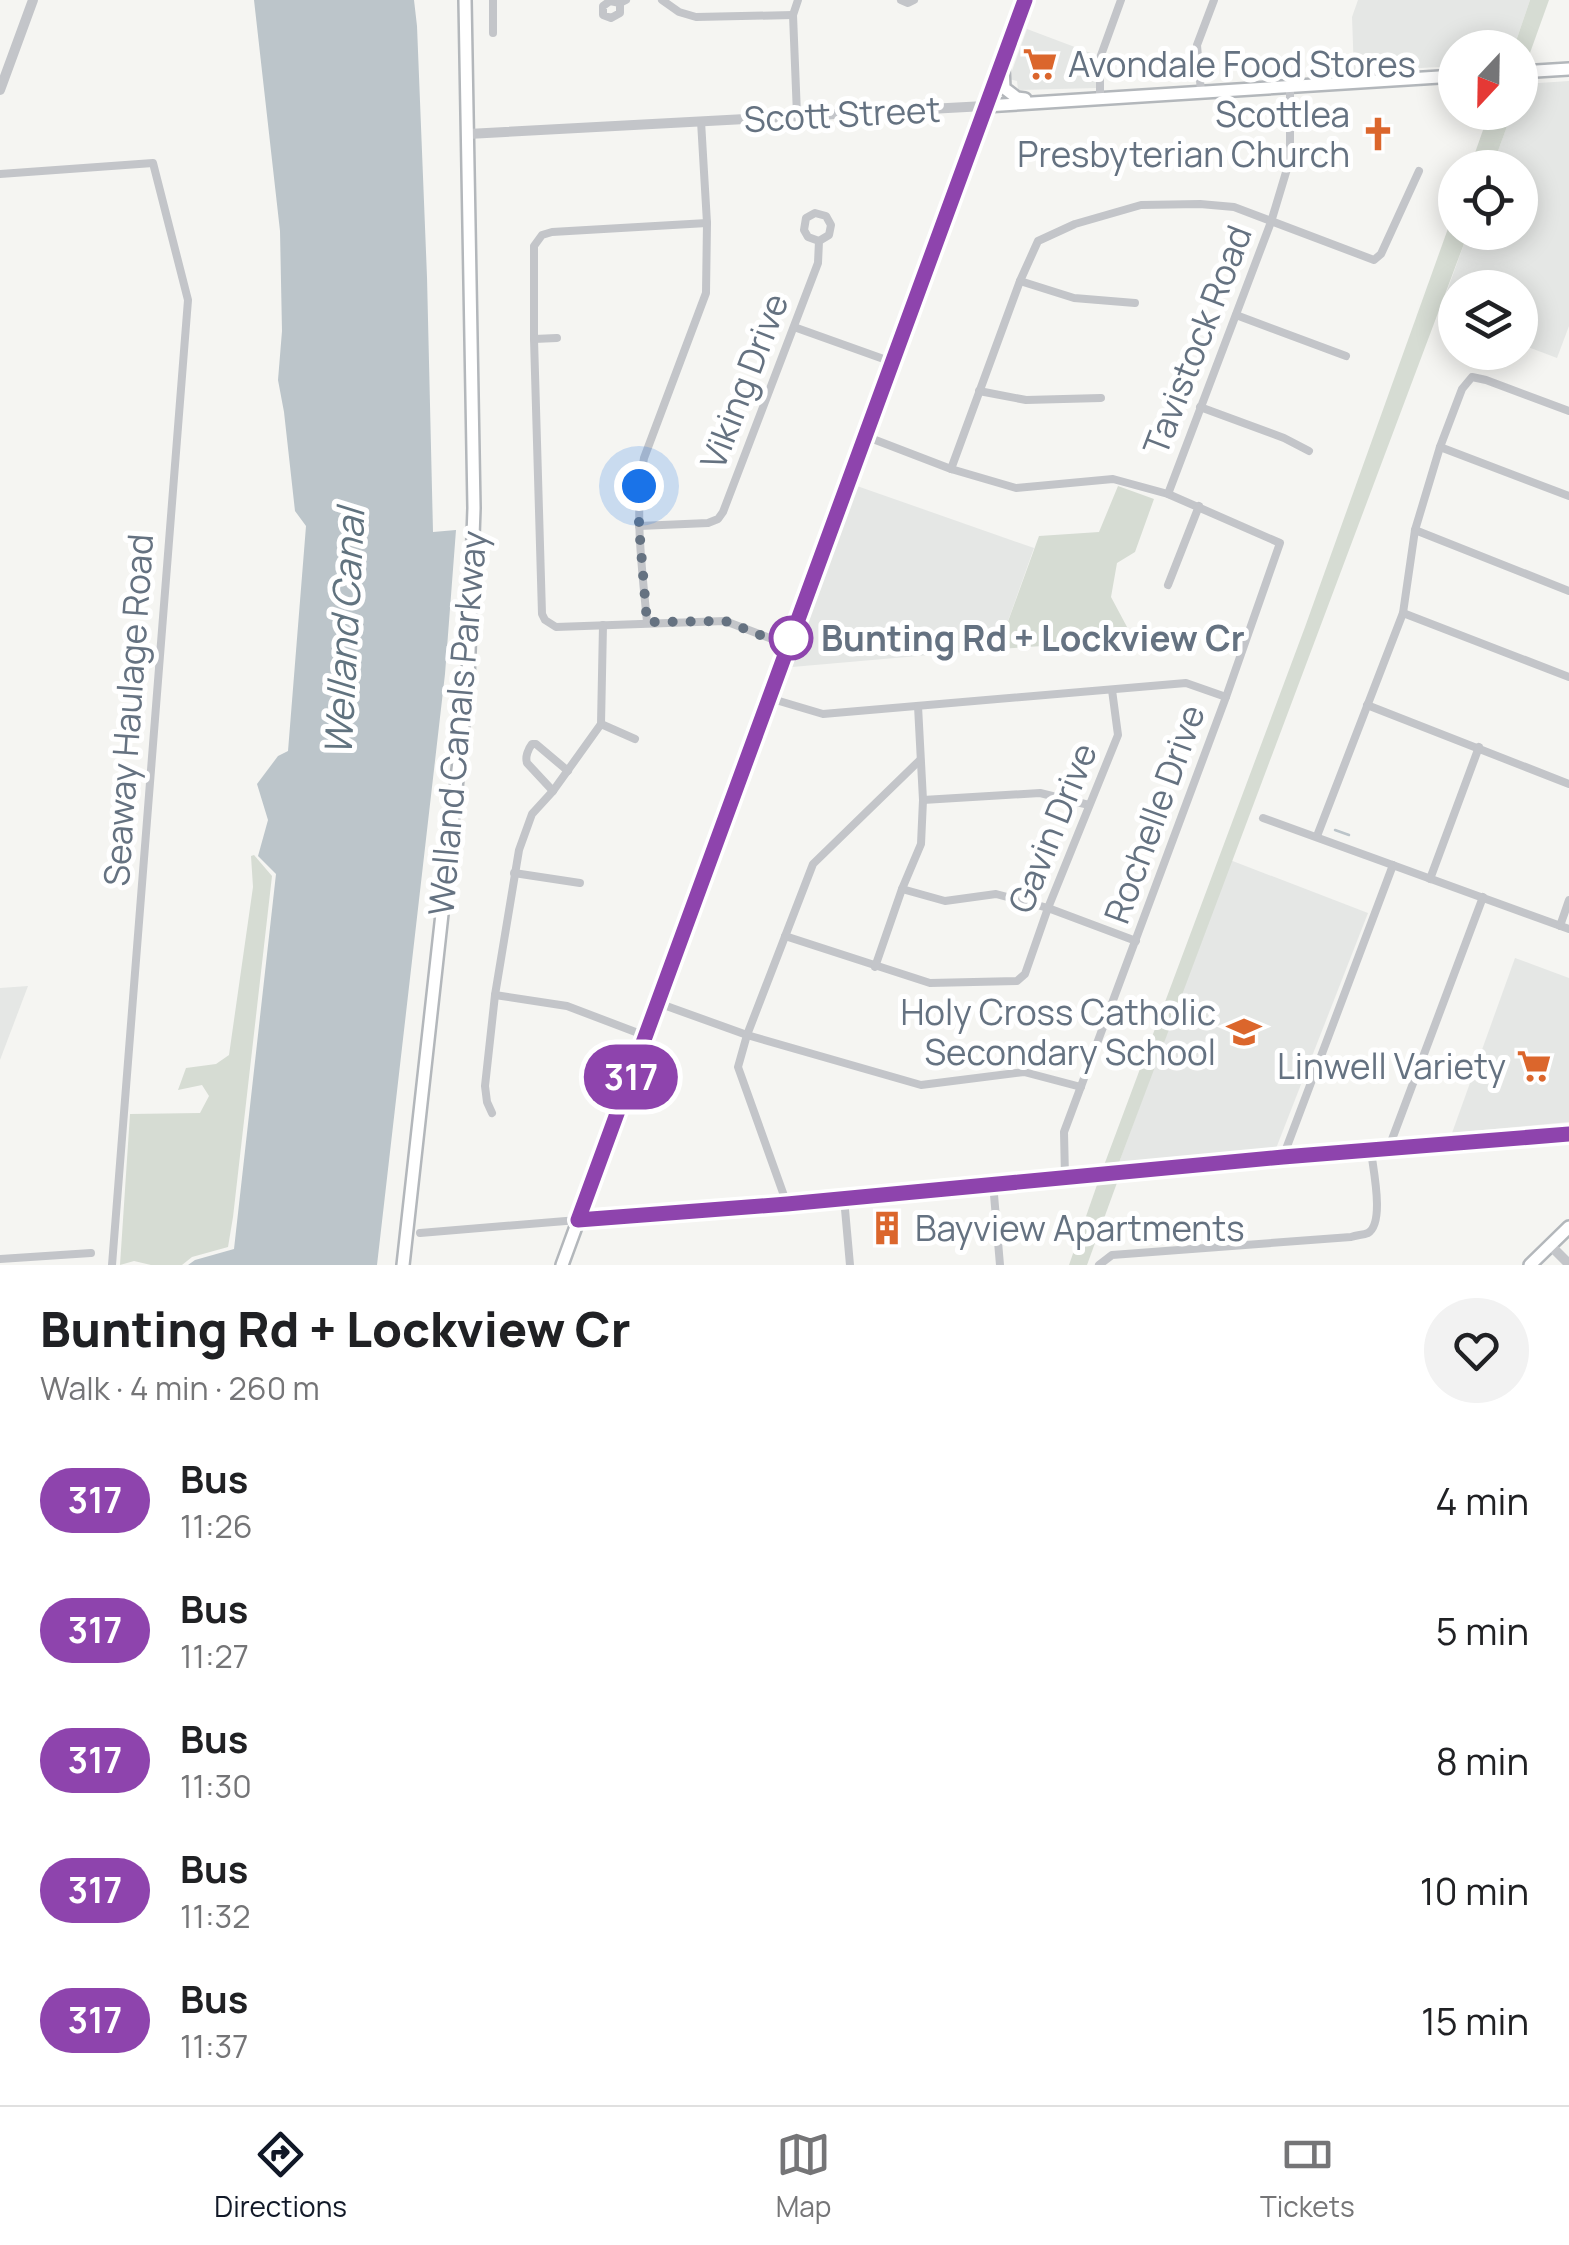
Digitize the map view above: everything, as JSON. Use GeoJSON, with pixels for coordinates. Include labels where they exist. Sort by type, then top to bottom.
{"type":"FeatureCollection","features":[{"type":"Feature","properties":{"kind":"main road","name":"Welland Canals Parkway"},"geometry":{"type":"LineString","coordinates":[[403,1265],[468,680],[474,508],[464,0]]}},
{"type":"Feature","properties":{"kind":"main road"},"geometry":{"type":"LineString","coordinates":[[562,1265],[1025,0]]}},
{"type":"Feature","properties":{"kind":"main road"},"geometry":{"type":"LineString","coordinates":[[1002,62],[1004,88],[1009,93],[1018,98],[1048,101]]}},
{"type":"Feature","properties":{"kind":"main road"},"geometry":{"type":"LineString","coordinates":[[1538,71],[1569,69]]}},
{"type":"Feature","properties":{"kind":"main road","name":"Scott Street"},"geometry":{"type":"LineString","coordinates":[[984,106],[1438,77]]}},
{"type":"Feature","properties":{"kind":"main road"},"geometry":{"type":"LineString","coordinates":[[578,1220],[1569,1134]]}},
{"type":"Feature","properties":{"kind":"main road"},"geometry":{"type":"LineString","coordinates":[[1530,1265],[1569,1227]]}},
{"type":"Feature","properties":{"kind":"street"},"geometry":{"type":"LineString","coordinates":[[0,90],[33,0]]}},
{"type":"Feature","properties":{"kind":"street"},"geometry":{"type":"LineString","coordinates":[[492,0],[493,32]]}},
{"type":"Feature","properties":{"kind":"street"},"geometry":{"type":"LineString","coordinates":[[662,0],[679,12],[696,16],[793,14]]}},
{"type":"Feature","properties":{"kind":"street"},"geometry":{"type":"LineString","coordinates":[[797,116],[793,14],[798,0]]}},
{"type":"Feature","properties":{"kind":"street"},"geometry":{"type":"LineString","coordinates":[[900,0],[914,0]]}},
{"type":"Feature","properties":{"kind":"street"},"geometry":{"type":"LineString","coordinates":[[1100,98],[1100,58],[1120,0]]}},
{"type":"Feature","properties":{"kind":"street"},"geometry":{"type":"LineString","coordinates":[[1202,92],[1198,45],[1214,0]]}},
{"type":"Feature","properties":{"kind":"street","name":"Tavistock Road"},"geometry":{"type":"LineString","coordinates":[[1168,494],[1271,222],[1290,159],[1290,87]]}},
{"type":"Feature","properties":{"kind":"street","name":"Scott Street"},"geometry":{"type":"LineString","coordinates":[[468,134],[984,106]]}},
{"type":"Feature","properties":{"kind":"street"},"geometry":{"type":"LineString","coordinates":[[647,622],[639,526],[644,458],[706,293],[707,223],[701,122]]}},
{"type":"Feature","properties":{"kind":"street","name":"Seaway Haulage Road"},"geometry":{"type":"LineString","coordinates":[[0,174],[154,163],[188,300],[112,1265]]}},
{"type":"Feature","properties":{"kind":"street"},"geometry":{"type":"LineString","coordinates":[[952,468],[1038,241],[1074,224],[1141,205],[1200,204],[1234,208],[1374,260],[1381,254],[1419,171]]}},
{"type":"Feature","properties":{"kind":"street"},"geometry":{"type":"LineString","coordinates":[[707,223],[552,232],[542,235],[534,246],[542,614],[556,627],[725,621],[788,646]]}},
{"type":"Feature","properties":{"kind":"street","name":"Viking Drive"},"geometry":{"type":"LineString","coordinates":[[639,526],[708,523],[723,512],[818,263],[820,242]]}},
{"type":"Feature","properties":{"kind":"street"},"geometry":{"type":"LineString","coordinates":[[1020,281],[1074,298],[1135,303]]}},
{"type":"Feature","properties":{"kind":"street"},"geometry":{"type":"LineString","coordinates":[[1236,315],[1346,356]]}},
{"type":"Feature","properties":{"kind":"street"},"geometry":{"type":"LineString","coordinates":[[794,327],[892,362]]}},
{"type":"Feature","properties":{"kind":"street"},"geometry":{"type":"LineString","coordinates":[[534,339],[557,338]]}},
{"type":"Feature","properties":{"kind":"street"},"geometry":{"type":"LineString","coordinates":[[1316,836],[1403,612],[1415,530],[1462,389],[1472,377],[1569,411]]}},
{"type":"Feature","properties":{"kind":"street"},"geometry":{"type":"LineString","coordinates":[[979,391],[1026,400],[1101,398]]}},
{"type":"Feature","properties":{"kind":"street"},"geometry":{"type":"LineString","coordinates":[[1200,407],[1309,451]]}},
{"type":"Feature","properties":{"kind":"street","name":"Rochelle Drive"},"geometry":{"type":"LineString","coordinates":[[865,436],[1016,488],[1113,478],[1199,506],[1280,543],[1064,1132],[1065,1177]]}},
{"type":"Feature","properties":{"kind":"street"},"geometry":{"type":"LineString","coordinates":[[1440,447],[1569,496]]}},
{"type":"Feature","properties":{"kind":"street"},"geometry":{"type":"LineString","coordinates":[[1168,585],[1199,506]]}},
{"type":"Feature","properties":{"kind":"street"},"geometry":{"type":"LineString","coordinates":[[1415,530],[1569,591]]}},
{"type":"Feature","properties":{"kind":"street"},"geometry":{"type":"LineString","coordinates":[[1403,612],[1569,677]]}},
{"type":"Feature","properties":{"kind":"street"},"geometry":{"type":"LineString","coordinates":[[492,1112],[485,1086],[519,850],[532,814],[601,724],[603,625]]}},
{"type":"Feature","properties":{"kind":"street"},"geometry":{"type":"LineString","coordinates":[[770,698],[823,714],[1186,683],[1226,696]]}},
{"type":"Feature","properties":{"kind":"street","name":"Gavin Drive"},"geometry":{"type":"LineString","coordinates":[[876,967],[930,984],[1017,981],[1025,974],[1118,735],[1112,690]]}},
{"type":"Feature","properties":{"kind":"street"},"geometry":{"type":"LineString","coordinates":[[1367,705],[1569,784]]}},
{"type":"Feature","properties":{"kind":"street"},"geometry":{"type":"LineString","coordinates":[[785,936],[876,967],[921,844],[918,706]]}},
{"type":"Feature","properties":{"kind":"street"},"geometry":{"type":"LineString","coordinates":[[601,724],[635,739]]}},
{"type":"Feature","properties":{"kind":"street"},"geometry":{"type":"LineString","coordinates":[[553,791],[527,764],[529,747],[536,744],[568,771]]}},
{"type":"Feature","properties":{"kind":"street"},"geometry":{"type":"LineString","coordinates":[[1430,878],[1479,747]]}},
{"type":"Feature","properties":{"kind":"street"},"geometry":{"type":"LineString","coordinates":[[787,1204],[738,1067],[747,1036],[813,864],[920,760]]}},
{"type":"Feature","properties":{"kind":"street"},"geometry":{"type":"LineString","coordinates":[[923,800],[1040,793],[1089,805]]}},
{"type":"Feature","properties":{"kind":"street"},"geometry":{"type":"LineString","coordinates":[[1263,818],[1564,927],[1569,900]]}},
{"type":"Feature","properties":{"kind":"street"},"geometry":{"type":"LineString","coordinates":[[1283,1157],[1392,865]]}},
{"type":"Feature","properties":{"kind":"street"},"geometry":{"type":"LineString","coordinates":[[514,873],[580,883]]}},
{"type":"Feature","properties":{"kind":"street"},"geometry":{"type":"LineString","coordinates":[[902,889],[945,902],[996,894],[1048,908],[1136,941]]}},
{"type":"Feature","properties":{"kind":"street"},"geometry":{"type":"LineString","coordinates":[[1388,1150],[1482,897]]}},
{"type":"Feature","properties":{"kind":"street"},"geometry":{"type":"LineString","coordinates":[[496,996],[567,1006],[646,1036]]}},
{"type":"Feature","properties":{"kind":"street"},"geometry":{"type":"LineString","coordinates":[[658,1003],[747,1036],[921,1084],[1024,1072],[1081,1087]]}},
{"type":"Feature","properties":{"kind":"street"},"geometry":{"type":"LineString","coordinates":[[1099,1265],[1112,1255],[1352,1237],[1369,1232],[1378,1214],[1372,1151]]}},
{"type":"Feature","properties":{"kind":"street"},"geometry":{"type":"LineString","coordinates":[[993,1184],[1000,1265]]}},
{"type":"Feature","properties":{"kind":"street"},"geometry":{"type":"LineString","coordinates":[[844,1198],[850,1265]]}},
{"type":"Feature","properties":{"kind":"street"},"geometry":{"type":"LineString","coordinates":[[420,1233],[578,1220]]}},
{"type":"Feature","properties":{"kind":"street"},"geometry":{"type":"LineString","coordinates":[[1550,1245],[1569,1264]]}},
{"type":"Feature","properties":{"kind":"street"},"geometry":{"type":"LineString","coordinates":[[0,1258],[91,1253]]}},
{"type":"Feature","properties":{"kind":"shaded area"},"geometry":{"type":"Polygon","coordinates":[[[1358,0],[1530,0],[1520,30],[1438,30],[1438,67],[1354,72],[1352,17],[1358,0]]]}},
{"type":"Feature","properties":{"kind":"shaded area"},"geometry":{"type":"Polygon","coordinates":[[[1530,0],[1549,0],[1538,31],[1520,30],[1530,0]]]}},
{"type":"Feature","properties":{"kind":"shaded area"},"geometry":{"type":"Polygon","coordinates":[[[1027,29],[1096,55],[1098,88],[1018,90],[1017,81],[1009,79],[1027,29]]]}},
{"type":"Feature","properties":{"kind":"shaded area"},"geometry":{"type":"Polygon","coordinates":[[[1569,81],[1569,326],[1557,358],[1538,351],[1538,270],[1455,270],[1462,250],[1538,250],[1538,150],[1498,150],[1506,130],[1538,130],[1538,83],[1569,81]]]}},
{"type":"Feature","properties":{"kind":"shaded area"},"geometry":{"type":"Polygon","coordinates":[[[1483,130],[1506,130],[1498,150],[1476,150],[1483,130]]]}},
{"type":"Feature","properties":{"kind":"shaded area"},"geometry":{"type":"Polygon","coordinates":[[[1440,250],[1462,250],[1454,270],[1438,270],[1438,313],[1117,1168],[1103,1168],[1305,627],[1440,250]]]}},
{"type":"Feature","properties":{"kind":"shaded area"},"geometry":{"type":"Polygon","coordinates":[[[857,486],[1034,548],[998,649],[792,667],[857,486]]]}},
{"type":"Feature","properties":{"kind":"shaded area"},"geometry":{"type":"Polygon","coordinates":[[[1118,486],[1154,499],[1135,552],[1117,563],[1111,597],[1134,640],[998,649],[1039,536],[1099,532],[1118,486]]]}},
{"type":"Feature","properties":{"kind":"shaded area"},"geometry":{"type":"Polygon","coordinates":[[[254,855],[272,876],[228,1247],[192,1257],[182,1265],[134,1261],[120,1265],[130,1114],[200,1113],[209,1096],[202,1085],[178,1090],[186,1068],[216,1064],[229,1055],[254,855]]]}},
{"type":"Feature","properties":{"kind":"shaded area","name":"Holy Cross Catholic Secondary School"},"geometry":{"type":"Polygon","coordinates":[[[1230,860],[1368,913],[1275,1151],[1117,1168],[1230,860]]]}},
{"type":"Feature","properties":{"kind":"shaded area"},"geometry":{"type":"Polygon","coordinates":[[[1515,958],[1569,978],[1569,1122],[1452,1133],[1515,958]]]}},
{"type":"Feature","properties":{"kind":"shaded area"},"geometry":{"type":"Polygon","coordinates":[[[28,986],[0,1060],[0,988],[28,986]]]}},
{"type":"Feature","properties":{"kind":"shaded area"},"geometry":{"type":"Polygon","coordinates":[[[1118,1180],[1087,1265],[1069,1265],[1098,1182],[1118,1180]]]}},
{"type":"Feature","properties":{"kind":"water","name":"Welland Canal"},"geometry":{"type":"Polygon","coordinates":[[[254,0],[414,0],[417,26],[433,532],[456,530],[445,674],[377,1265],[188,1265],[234,1249],[276,874],[258,856],[268,820],[257,784],[278,756],[288,751],[306,526],[295,511],[278,380],[282,331],[280,231],[254,0]]]}},
{"type":"Feature","properties":{"kind":"waterway"},"geometry":{"type":"LineString","coordinates":[[1335,830],[1349,835]]}},
{"type":"Feature","properties":{"kind":"bus line","name":"317"},"geometry":{"type":"LineString","coordinates":[[1025,0],[578,1220],[1569,1134]]}},
{"type":"Feature","properties":{"kind":"place","name":"Avondale Food Stores"},"geometry":{"type":"Point","coordinates":[1040,64]}},
{"type":"Feature","properties":{"kind":"place","name":"Scottlea Presbyterian Church"},"geometry":{"type":"Point","coordinates":[1378,134]}},
{"type":"Feature","properties":{"kind":"place","name":"Bunting Rd + Lockview Cr"},"geometry":{"type":"Point","coordinates":[791,638]}},
{"type":"Feature","properties":{"kind":"place","name":"Holy Cross Catholic Secondary School"},"geometry":{"type":"Point","coordinates":[1244,1032]}},
{"type":"Feature","properties":{"kind":"place","name":"Linwell Variety"},"geometry":{"type":"Point","coordinates":[1534,1066]}},
{"type":"Feature","properties":{"kind":"place","name":"Bayview Apartments"},"geometry":{"type":"Point","coordinates":[887,1228]}},
{"type":"Feature","properties":{"kind":"route"},"geometry":{"type":"LineString","coordinates":[[639,486],[647,622],[725,621],[788,646],[791,638]]}}]}
